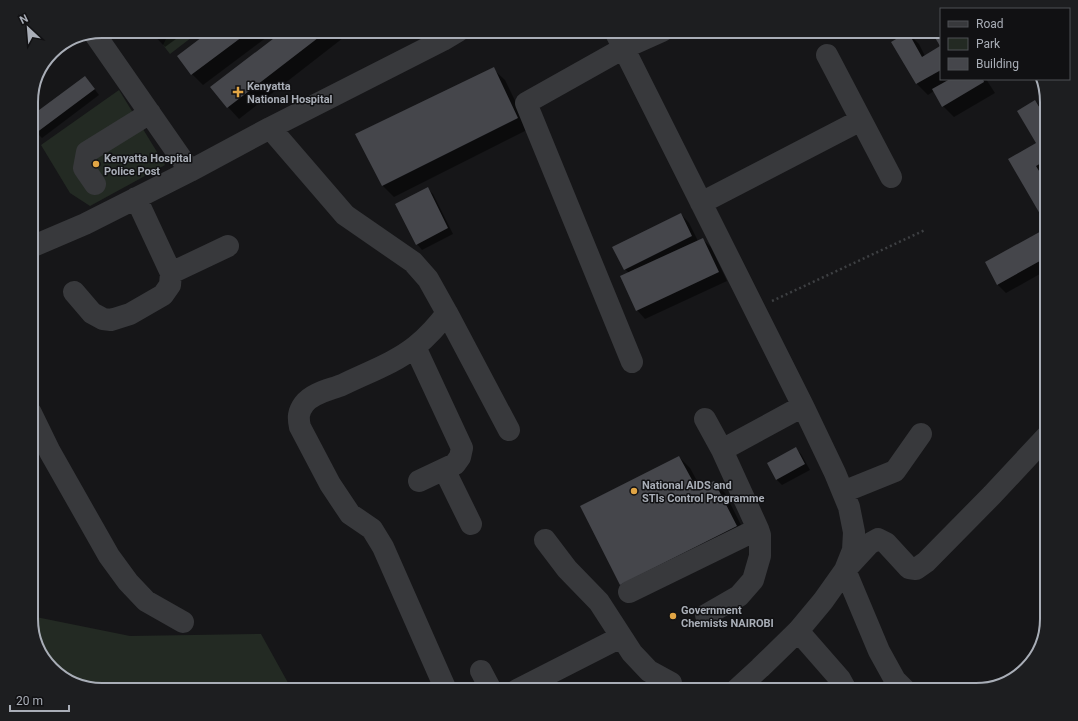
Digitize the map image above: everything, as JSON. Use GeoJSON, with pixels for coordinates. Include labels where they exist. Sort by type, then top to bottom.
{"type":"FeatureCollection","features":[{"type":"Feature","properties":{"kind":"street"},"geometry":{"type":"LineString","coordinates":[[98,38],[190,171]]}},
{"type":"Feature","properties":{"kind":"street"},"geometry":{"type":"LineString","coordinates":[[38,244],[85,224],[446,38]]}},
{"type":"Feature","properties":{"kind":"street"},"geometry":{"type":"LineString","coordinates":[[632,362],[526,103],[620,40],[803,406],[843,492],[849,507],[854,532],[853,550],[845,570],[879,651],[898,683]]}},
{"type":"Feature","properties":{"kind":"street"},"geometry":{"type":"LineString","coordinates":[[827,55],[891,177]]}},
{"type":"Feature","properties":{"kind":"street"},"geometry":{"type":"LineString","coordinates":[[95,184],[84,168],[87,152],[150,113]]}},
{"type":"Feature","properties":{"kind":"street"},"geometry":{"type":"LineString","coordinates":[[701,203],[861,120]]}},
{"type":"Feature","properties":{"kind":"street"},"geometry":{"type":"LineString","coordinates":[[270,128],[345,215],[413,262],[428,279],[448,313],[509,430]]}},
{"type":"Feature","properties":{"kind":"street"},"geometry":{"type":"LineString","coordinates":[[74,292],[92,313],[103,319],[111,320],[130,314],[163,295],[170,285],[171,273],[136,198]]}},
{"type":"Feature","properties":{"kind":"street"},"geometry":{"type":"LineString","coordinates":[[171,273],[228,246]]}},
{"type":"Feature","properties":{"kind":"street"},"geometry":{"type":"LineString","coordinates":[[443,683],[383,547],[372,530],[350,514],[330,484],[300,428],[298,417],[304,405],[313,396],[339,386],[396,359],[415,347],[434,330],[448,313]]}},
{"type":"Feature","properties":{"kind":"street"},"geometry":{"type":"LineString","coordinates":[[415,347],[462,448],[460,457],[455,464],[419,482]]}},
{"type":"Feature","properties":{"kind":"street"},"geometry":{"type":"LineString","coordinates":[[722,450],[803,406]]}},
{"type":"Feature","properties":{"kind":"street"},"geometry":{"type":"LineString","coordinates":[[705,418],[722,450],[760,535],[760,556],[753,580],[739,596],[706,615]]}},
{"type":"Feature","properties":{"kind":"street"},"geometry":{"type":"LineString","coordinates":[[38,427],[50,452],[109,556],[128,582],[146,601],[183,622]]}},
{"type":"Feature","properties":{"kind":"street"},"geometry":{"type":"LineString","coordinates":[[843,492],[895,471],[922,434]]}},
{"type":"Feature","properties":{"kind":"street"},"geometry":{"type":"LineString","coordinates":[[744,683],[798,631],[823,601],[845,570],[868,544],[878,539],[886,543],[909,568],[916,569],[926,562],[1040,444]]}},
{"type":"Feature","properties":{"kind":"street"},"geometry":{"type":"LineString","coordinates":[[444,469],[471,524]]}},
{"type":"Feature","properties":{"kind":"street"},"geometry":{"type":"LineString","coordinates":[[629,592],[758,529]]}},
{"type":"Feature","properties":{"kind":"street"},"geometry":{"type":"LineString","coordinates":[[545,540],[566,569],[599,602],[632,653],[649,671],[664,683]]}},
{"type":"Feature","properties":{"kind":"street"},"geometry":{"type":"LineString","coordinates":[[798,631],[842,683]]}},
{"type":"Feature","properties":{"kind":"street"},"geometry":{"type":"LineString","coordinates":[[531,683],[621,637]]}},
{"type":"Feature","properties":{"kind":"street"},"geometry":{"type":"LineString","coordinates":[[481,671],[487,683]]}},
{"type":"Feature","properties":{"kind":"path"},"geometry":{"type":"LineString","coordinates":[[754,309],[925,230]]}},
{"type":"Feature","properties":{"kind":"green space"},"geometry":{"type":"Polygon","coordinates":[[[191,38],[170,54],[163,45],[166,39],[191,38]]]}},
{"type":"Feature","properties":{"kind":"green space"},"geometry":{"type":"Polygon","coordinates":[[[119,90],[165,165],[90,206],[70,193],[41,145],[119,90]]]}},
{"type":"Feature","properties":{"kind":"green space"},"geometry":{"type":"Polygon","coordinates":[[[38,617],[130,636],[261,634],[288,683],[102,683],[82,680],[67,672],[54,661],[47,651],[40,635],[38,617]]]}},
{"type":"Feature","properties":{"kind":"building"},"geometry":{"type":"Polygon","coordinates":[[[201,38],[241,38],[191,75],[177,56],[201,38]]]}},
{"type":"Feature","properties":{"kind":"building"},"geometry":{"type":"Polygon","coordinates":[[[274,38],[318,38],[227,108],[210,87],[274,38]]]}},
{"type":"Feature","properties":{"kind":"building"},"geometry":{"type":"Polygon","coordinates":[[[898,38],[911,38],[922,57],[940,46],[940,71],[916,84],[891,42],[898,38]]]}},
{"type":"Feature","properties":{"kind":"building"},"geometry":{"type":"Polygon","coordinates":[[[935,38],[940,38],[940,46],[935,38]]]}},
{"type":"Feature","properties":{"kind":"building"},"geometry":{"type":"Polygon","coordinates":[[[494,67],[518,118],[382,186],[355,134],[494,67]]]}},
{"type":"Feature","properties":{"kind":"building"},"geometry":{"type":"Polygon","coordinates":[[[85,76],[95,89],[38,132],[38,111],[85,76]]]}},
{"type":"Feature","properties":{"kind":"building"},"geometry":{"type":"Polygon","coordinates":[[[948,80],[983,80],[984,82],[942,107],[932,89],[948,80]]]}},
{"type":"Feature","properties":{"kind":"building"},"geometry":{"type":"Polygon","coordinates":[[[1035,100],[1040,108],[1040,164],[1036,166],[1040,173],[1040,214],[1008,159],[1036,143],[1017,111],[1035,100]]]}},
{"type":"Feature","properties":{"kind":"building"},"geometry":{"type":"Polygon","coordinates":[[[428,187],[448,228],[416,245],[395,204],[428,187]]]}},
{"type":"Feature","properties":{"kind":"building"},"geometry":{"type":"Polygon","coordinates":[[[681,213],[692,236],[624,270],[612,247],[681,213]]]}},
{"type":"Feature","properties":{"kind":"building"},"geometry":{"type":"Polygon","coordinates":[[[1040,232],[1040,261],[997,285],[985,262],[1040,232]]]}},
{"type":"Feature","properties":{"kind":"building"},"geometry":{"type":"Polygon","coordinates":[[[703,238],[719,272],[636,311],[620,276],[703,238]]]}},
{"type":"Feature","properties":{"kind":"building"},"geometry":{"type":"Polygon","coordinates":[[[796,447],[805,464],[776,480],[767,463],[796,447]]]}},
{"type":"Feature","properties":{"kind":"building"},"geometry":{"type":"Polygon","coordinates":[[[679,456],[697,489],[714,481],[737,526],[620,585],[580,506],[679,456]]]}},
{"type":"Feature","properties":{"kind":"place","name":"Kenyatta National Hospital"},"geometry":{"type":"Point","coordinates":[238,92]}},
{"type":"Feature","properties":{"kind":"place","name":"Kenyatta Hospital Police Post"},"geometry":{"type":"Point","coordinates":[96,164]}},
{"type":"Feature","properties":{"kind":"place","name":"National AIDS and STIs Control Programme"},"geometry":{"type":"Point","coordinates":[634,491]}},
{"type":"Feature","properties":{"kind":"place","name":"Government Chemists NAIROBI"},"geometry":{"type":"Point","coordinates":[673,616]}}]}
